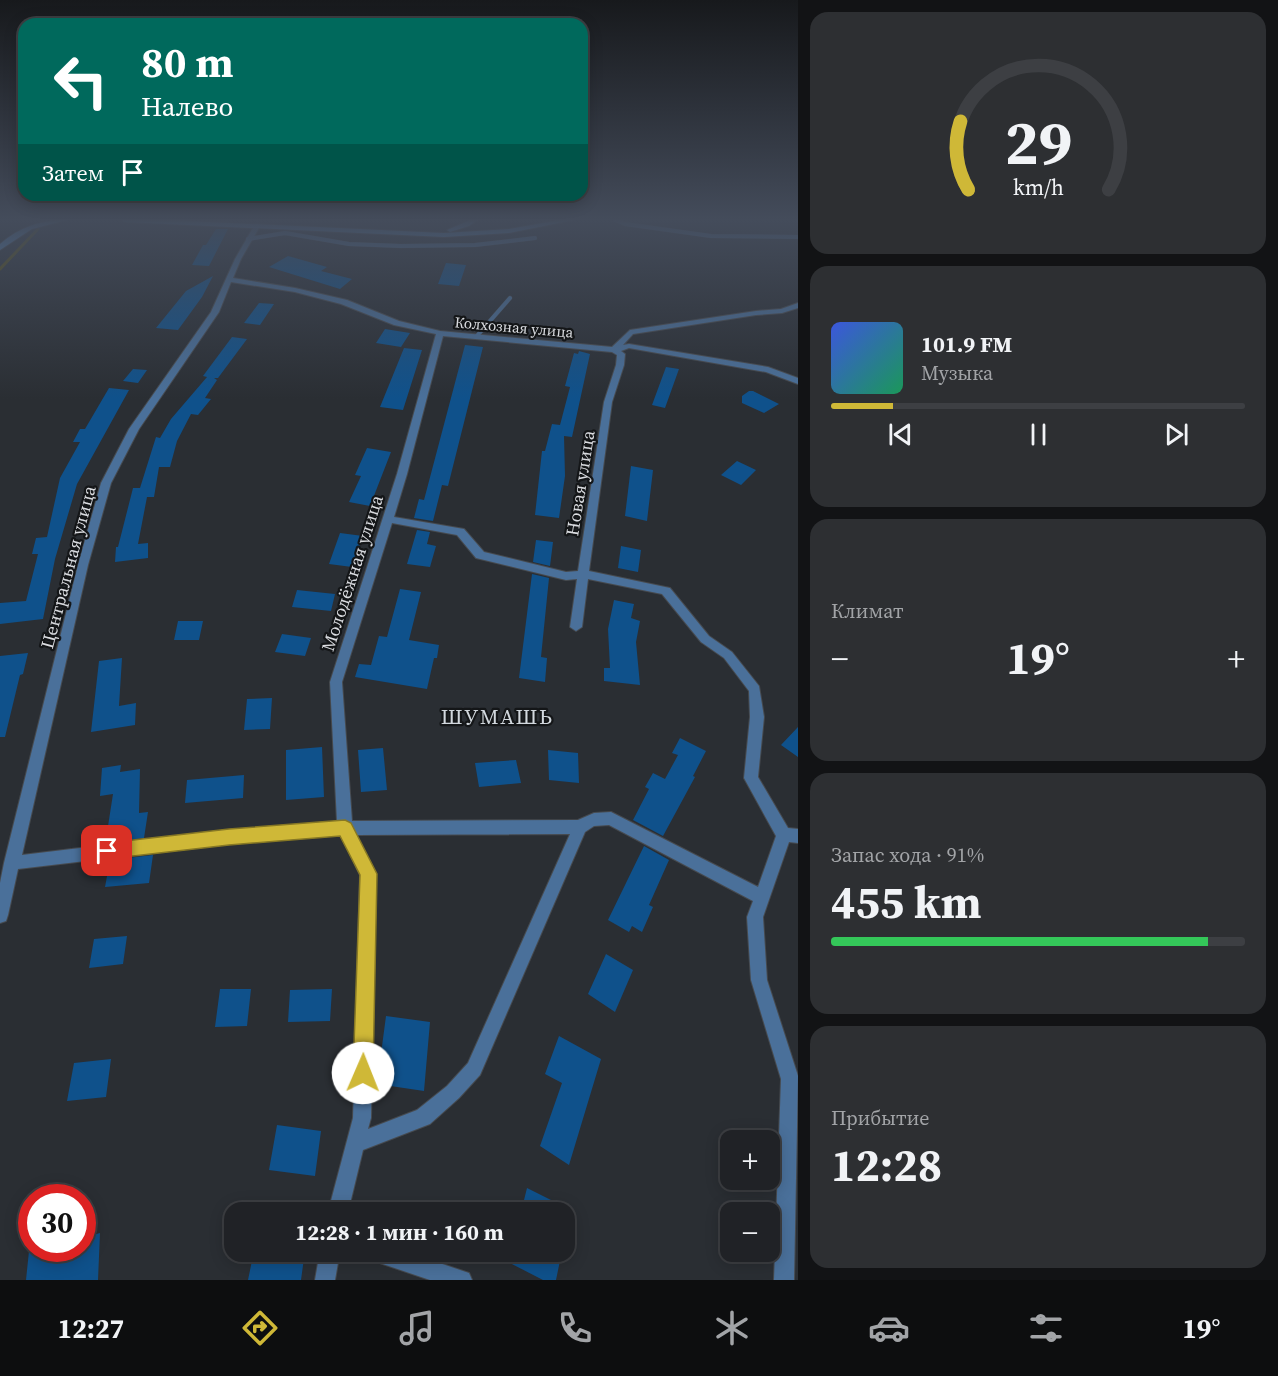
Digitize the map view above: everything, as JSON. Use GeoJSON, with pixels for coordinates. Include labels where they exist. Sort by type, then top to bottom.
{"type":"FeatureCollection","features":[{"type":"Feature","properties":{"kind":"street","name":"Центральная улица"},"geometry":{"type":"LineString","coordinates":[[0,915],[83,565],[106,483],[134,429],[215,312],[230,280]]}},
{"type":"Feature","properties":{"kind":"street","name":"Колхозная улица"},"geometry":{"type":"LineString","coordinates":[[234,280],[295,290],[344,302],[398,323],[440,333],[614,350],[629,346],[768,370],[798,381]]}},
{"type":"Feature","properties":{"kind":"street"},"geometry":{"type":"LineString","coordinates":[[614,350],[630,332],[782,311],[798,304]]}},
{"type":"Feature","properties":{"kind":"street","name":"Молодёжная улица"},"geometry":{"type":"LineString","coordinates":[[345,828],[336,681],[388,519],[440,333]]}},
{"type":"Feature","properties":{"kind":"street","name":"Новая улица"},"geometry":{"type":"LineString","coordinates":[[576,627],[608,402],[620,365],[621,354],[614,350]]}},
{"type":"Feature","properties":{"kind":"street"},"geometry":{"type":"LineString","coordinates":[[388,519],[434,529],[457,531],[477,553],[487,557],[566,576],[583,574],[666,591],[705,639],[728,655],[755,690],[757,717],[751,778],[791,835],[755,917],[759,980],[794,1079],[784,1280]]}},
{"type":"Feature","properties":{"kind":"street"},"geometry":{"type":"LineString","coordinates":[[12,863],[229,837],[345,828],[580,827],[593,819],[611,819],[762,897]]}},
{"type":"Feature","properties":{"kind":"street"},"geometry":{"type":"LineString","coordinates":[[356,1144],[423,1117],[453,1092],[474,1069],[580,827]]}},
{"type":"Feature","properties":{"kind":"street"},"geometry":{"type":"LineString","coordinates":[[341,1202],[362,1118],[368,874],[345,828]]}},
{"type":"Feature","properties":{"kind":"street"},"geometry":{"type":"LineString","coordinates":[[325,1280],[328,1262]]}},
{"type":"Feature","properties":{"kind":"street"},"geometry":{"type":"LineString","coordinates":[[406,1262],[462,1280]]}},
{"type":"Feature","properties":{"kind":"lane"},"geometry":{"type":"LineString","coordinates":[[476,337],[510,298]]}},
{"type":"Feature","properties":{"kind":"building"},"geometry":{"type":"Polygon","coordinates":[[[206,280],[211,280],[202,297],[178,330],[156,328],[186,291],[206,280]]]}},
{"type":"Feature","properties":{"kind":"building"},"geometry":{"type":"Polygon","coordinates":[[[310,280],[351,280],[340,289],[310,280]]]}},
{"type":"Feature","properties":{"kind":"building"},"geometry":{"type":"Polygon","coordinates":[[[440,280],[461,280],[459,286],[438,284],[440,280]]]}},
{"type":"Feature","properties":{"kind":"building"},"geometry":{"type":"Polygon","coordinates":[[[259,303],[274,304],[260,325],[244,323],[259,303]]]}},
{"type":"Feature","properties":{"kind":"building"},"geometry":{"type":"Polygon","coordinates":[[[385,329],[410,333],[401,347],[376,343],[385,329]]]}},
{"type":"Feature","properties":{"kind":"building"},"geometry":{"type":"Polygon","coordinates":[[[232,337],[247,339],[218,378],[214,378],[217,380],[205,398],[211,399],[198,415],[191,414],[177,441],[170,467],[159,467],[154,497],[147,497],[138,544],[148,543],[148,558],[115,562],[116,547],[118,547],[133,488],[140,488],[156,437],[160,438],[171,419],[207,377],[203,376],[232,337]]]}},
{"type":"Feature","properties":{"kind":"building"},"geometry":{"type":"Polygon","coordinates":[[[465,345],[483,347],[448,486],[442,485],[433,521],[414,518],[419,499],[424,500],[465,345]]]}},
{"type":"Feature","properties":{"kind":"building"},"geometry":{"type":"Polygon","coordinates":[[[404,348],[422,350],[403,410],[380,407],[404,348]]]}},
{"type":"Feature","properties":{"kind":"building"},"geometry":{"type":"Polygon","coordinates":[[[579,351],[590,354],[572,437],[564,436],[565,476],[559,518],[535,515],[542,451],[545,451],[552,424],[560,425],[570,387],[565,386],[574,353],[578,354],[579,351]]]}},
{"type":"Feature","properties":{"kind":"building"},"geometry":{"type":"Polygon","coordinates":[[[666,367],[679,369],[665,408],[652,405],[666,367]]]}},
{"type":"Feature","properties":{"kind":"building"},"geometry":{"type":"Polygon","coordinates":[[[133,369],[147,370],[138,383],[123,381],[133,369]]]}},
{"type":"Feature","properties":{"kind":"building"},"geometry":{"type":"Polygon","coordinates":[[[109,388],[129,390],[77,484],[55,559],[43,619],[0,624],[0,603],[26,601],[38,554],[32,554],[36,538],[47,537],[60,478],[80,442],[73,442],[80,429],[85,429],[109,388]]]}},
{"type":"Feature","properties":{"kind":"building"},"geometry":{"type":"Polygon","coordinates":[[[749,391],[779,404],[764,413],[742,403],[742,396],[749,391]]]}},
{"type":"Feature","properties":{"kind":"building"},"geometry":{"type":"Polygon","coordinates":[[[367,448],[391,452],[370,506],[349,502],[361,476],[355,475],[367,448]]]}},
{"type":"Feature","properties":{"kind":"building"},"geometry":{"type":"Polygon","coordinates":[[[737,461],[756,470],[741,485],[721,475],[737,461]]]}},
{"type":"Feature","properties":{"kind":"building"},"geometry":{"type":"Polygon","coordinates":[[[631,466],[653,470],[647,521],[625,516],[631,466]]]}},
{"type":"Feature","properties":{"kind":"building"},"geometry":{"type":"Polygon","coordinates":[[[417,530],[430,532],[427,544],[436,546],[430,567],[407,564],[417,530]]]}},
{"type":"Feature","properties":{"kind":"building"},"geometry":{"type":"Polygon","coordinates":[[[340,533],[363,536],[352,567],[329,564],[340,533]]]}},
{"type":"Feature","properties":{"kind":"building"},"geometry":{"type":"Polygon","coordinates":[[[536,540],[553,542],[550,566],[533,562],[536,540]]]}},
{"type":"Feature","properties":{"kind":"building"},"geometry":{"type":"Polygon","coordinates":[[[621,546],[641,550],[638,572],[618,568],[621,546]]]}},
{"type":"Feature","properties":{"kind":"building"},"geometry":{"type":"Polygon","coordinates":[[[532,574],[549,578],[541,657],[547,658],[545,682],[519,678],[532,574]]]}},
{"type":"Feature","properties":{"kind":"building"},"geometry":{"type":"Polygon","coordinates":[[[400,589],[421,592],[409,640],[439,645],[427,689],[355,677],[359,664],[371,665],[379,636],[387,637],[400,589]]]}},
{"type":"Feature","properties":{"kind":"building"},"geometry":{"type":"Polygon","coordinates":[[[297,590],[335,594],[331,611],[292,607],[297,590]]]}},
{"type":"Feature","properties":{"kind":"building"},"geometry":{"type":"Polygon","coordinates":[[[614,600],[634,604],[631,618],[640,621],[636,642],[640,685],[604,681],[604,668],[610,668],[608,629],[614,600]]]}},
{"type":"Feature","properties":{"kind":"building"},"geometry":{"type":"Polygon","coordinates":[[[178,621],[203,621],[199,640],[174,640],[178,621]]]}},
{"type":"Feature","properties":{"kind":"building"},"geometry":{"type":"Polygon","coordinates":[[[282,634],[311,638],[305,656],[275,652],[282,634]]]}},
{"type":"Feature","properties":{"kind":"building"},"geometry":{"type":"Polygon","coordinates":[[[28,653],[23,674],[20,675],[5,737],[0,737],[0,656],[28,653]]]}},
{"type":"Feature","properties":{"kind":"building"},"geometry":{"type":"Polygon","coordinates":[[[122,658],[119,706],[136,703],[135,725],[91,732],[99,661],[122,658]]]}},
{"type":"Feature","properties":{"kind":"building"},"geometry":{"type":"Polygon","coordinates":[[[272,698],[270,729],[244,730],[247,699],[272,698]]]}},
{"type":"Feature","properties":{"kind":"building"},"geometry":{"type":"Polygon","coordinates":[[[798,727],[798,757],[781,745],[798,727]]]}},
{"type":"Feature","properties":{"kind":"building"},"geometry":{"type":"Polygon","coordinates":[[[680,738],[706,751],[693,776],[695,777],[663,836],[633,820],[649,789],[645,787],[653,773],[665,779],[678,755],[672,753],[680,738]]]}},
{"type":"Feature","properties":{"kind":"building"},"geometry":{"type":"Polygon","coordinates":[[[322,747],[324,797],[286,800],[286,750],[322,747]]]}},
{"type":"Feature","properties":{"kind":"building"},"geometry":{"type":"Polygon","coordinates":[[[383,748],[387,790],[361,792],[358,750],[383,748]]]}},
{"type":"Feature","properties":{"kind":"building"},"geometry":{"type":"Polygon","coordinates":[[[548,750],[578,753],[579,783],[549,780],[548,750]]]}},
{"type":"Feature","properties":{"kind":"building"},"geometry":{"type":"Polygon","coordinates":[[[516,760],[521,783],[479,787],[475,763],[516,760]]]}},
{"type":"Feature","properties":{"kind":"building"},"geometry":{"type":"Polygon","coordinates":[[[121,765],[120,772],[140,769],[139,813],[148,812],[144,838],[113,842],[114,838],[106,839],[113,794],[100,796],[102,768],[121,765]]]}},
{"type":"Feature","properties":{"kind":"building"},"geometry":{"type":"Polygon","coordinates":[[[244,775],[243,798],[185,803],[187,780],[244,775]]]}},
{"type":"Feature","properties":{"kind":"building"},"geometry":{"type":"Polygon","coordinates":[[[644,846],[669,860],[649,905],[653,907],[642,932],[632,926],[629,932],[608,920],[644,846]]]}},
{"type":"Feature","properties":{"kind":"building"},"geometry":{"type":"Polygon","coordinates":[[[153,855],[149,883],[105,887],[110,860],[153,855]]]}},
{"type":"Feature","properties":{"kind":"building"},"geometry":{"type":"Polygon","coordinates":[[[127,936],[123,964],[89,968],[94,939],[127,936]]]}},
{"type":"Feature","properties":{"kind":"building"},"geometry":{"type":"Polygon","coordinates":[[[606,954],[633,970],[615,1012],[588,994],[606,954]]]}},
{"type":"Feature","properties":{"kind":"building"},"geometry":{"type":"Polygon","coordinates":[[[220,989],[251,989],[247,1026],[215,1027],[220,989]]]}},
{"type":"Feature","properties":{"kind":"building"},"geometry":{"type":"Polygon","coordinates":[[[332,989],[330,1021],[288,1022],[290,990],[332,989]]]}},
{"type":"Feature","properties":{"kind":"building"},"geometry":{"type":"Polygon","coordinates":[[[386,1016],[430,1022],[424,1091],[377,1084],[386,1016]]]}},
{"type":"Feature","properties":{"kind":"building"},"geometry":{"type":"Polygon","coordinates":[[[559,1036],[601,1059],[569,1165],[540,1146],[562,1083],[545,1074],[559,1036]]]}},
{"type":"Feature","properties":{"kind":"building"},"geometry":{"type":"Polygon","coordinates":[[[111,1059],[106,1097],[67,1101],[74,1063],[111,1059]]]}},
{"type":"Feature","properties":{"kind":"building"},"geometry":{"type":"Polygon","coordinates":[[[277,1125],[321,1131],[315,1176],[269,1170],[277,1125]]]}},
{"type":"Feature","properties":{"kind":"building"},"geometry":{"type":"Polygon","coordinates":[[[527,1188],[555,1202],[524,1202],[527,1188]]]}},
{"type":"Feature","properties":{"kind":"building"},"geometry":{"type":"Polygon","coordinates":[[[100,1233],[98,1280],[26,1280],[28,1262],[96,1262],[96,1234],[100,1233]]]}},
{"type":"Feature","properties":{"kind":"building"},"geometry":{"type":"Polygon","coordinates":[[[252,1262],[303,1262],[301,1280],[248,1280],[252,1262]]]}},
{"type":"Feature","properties":{"kind":"building"},"geometry":{"type":"Polygon","coordinates":[[[508,1262],[560,1262],[556,1280],[543,1280],[508,1262]]]}},
{"type":"Feature","properties":{"kind":"district","name":"ШУМАШЬ"},"geometry":{"type":"Point","coordinates":[497,716]}},
{"type":"Feature","properties":{"kind":"route"},"geometry":{"type":"LineString","coordinates":[[107,851],[229,837],[345,828],[368,874],[363,1073]]}}]}
